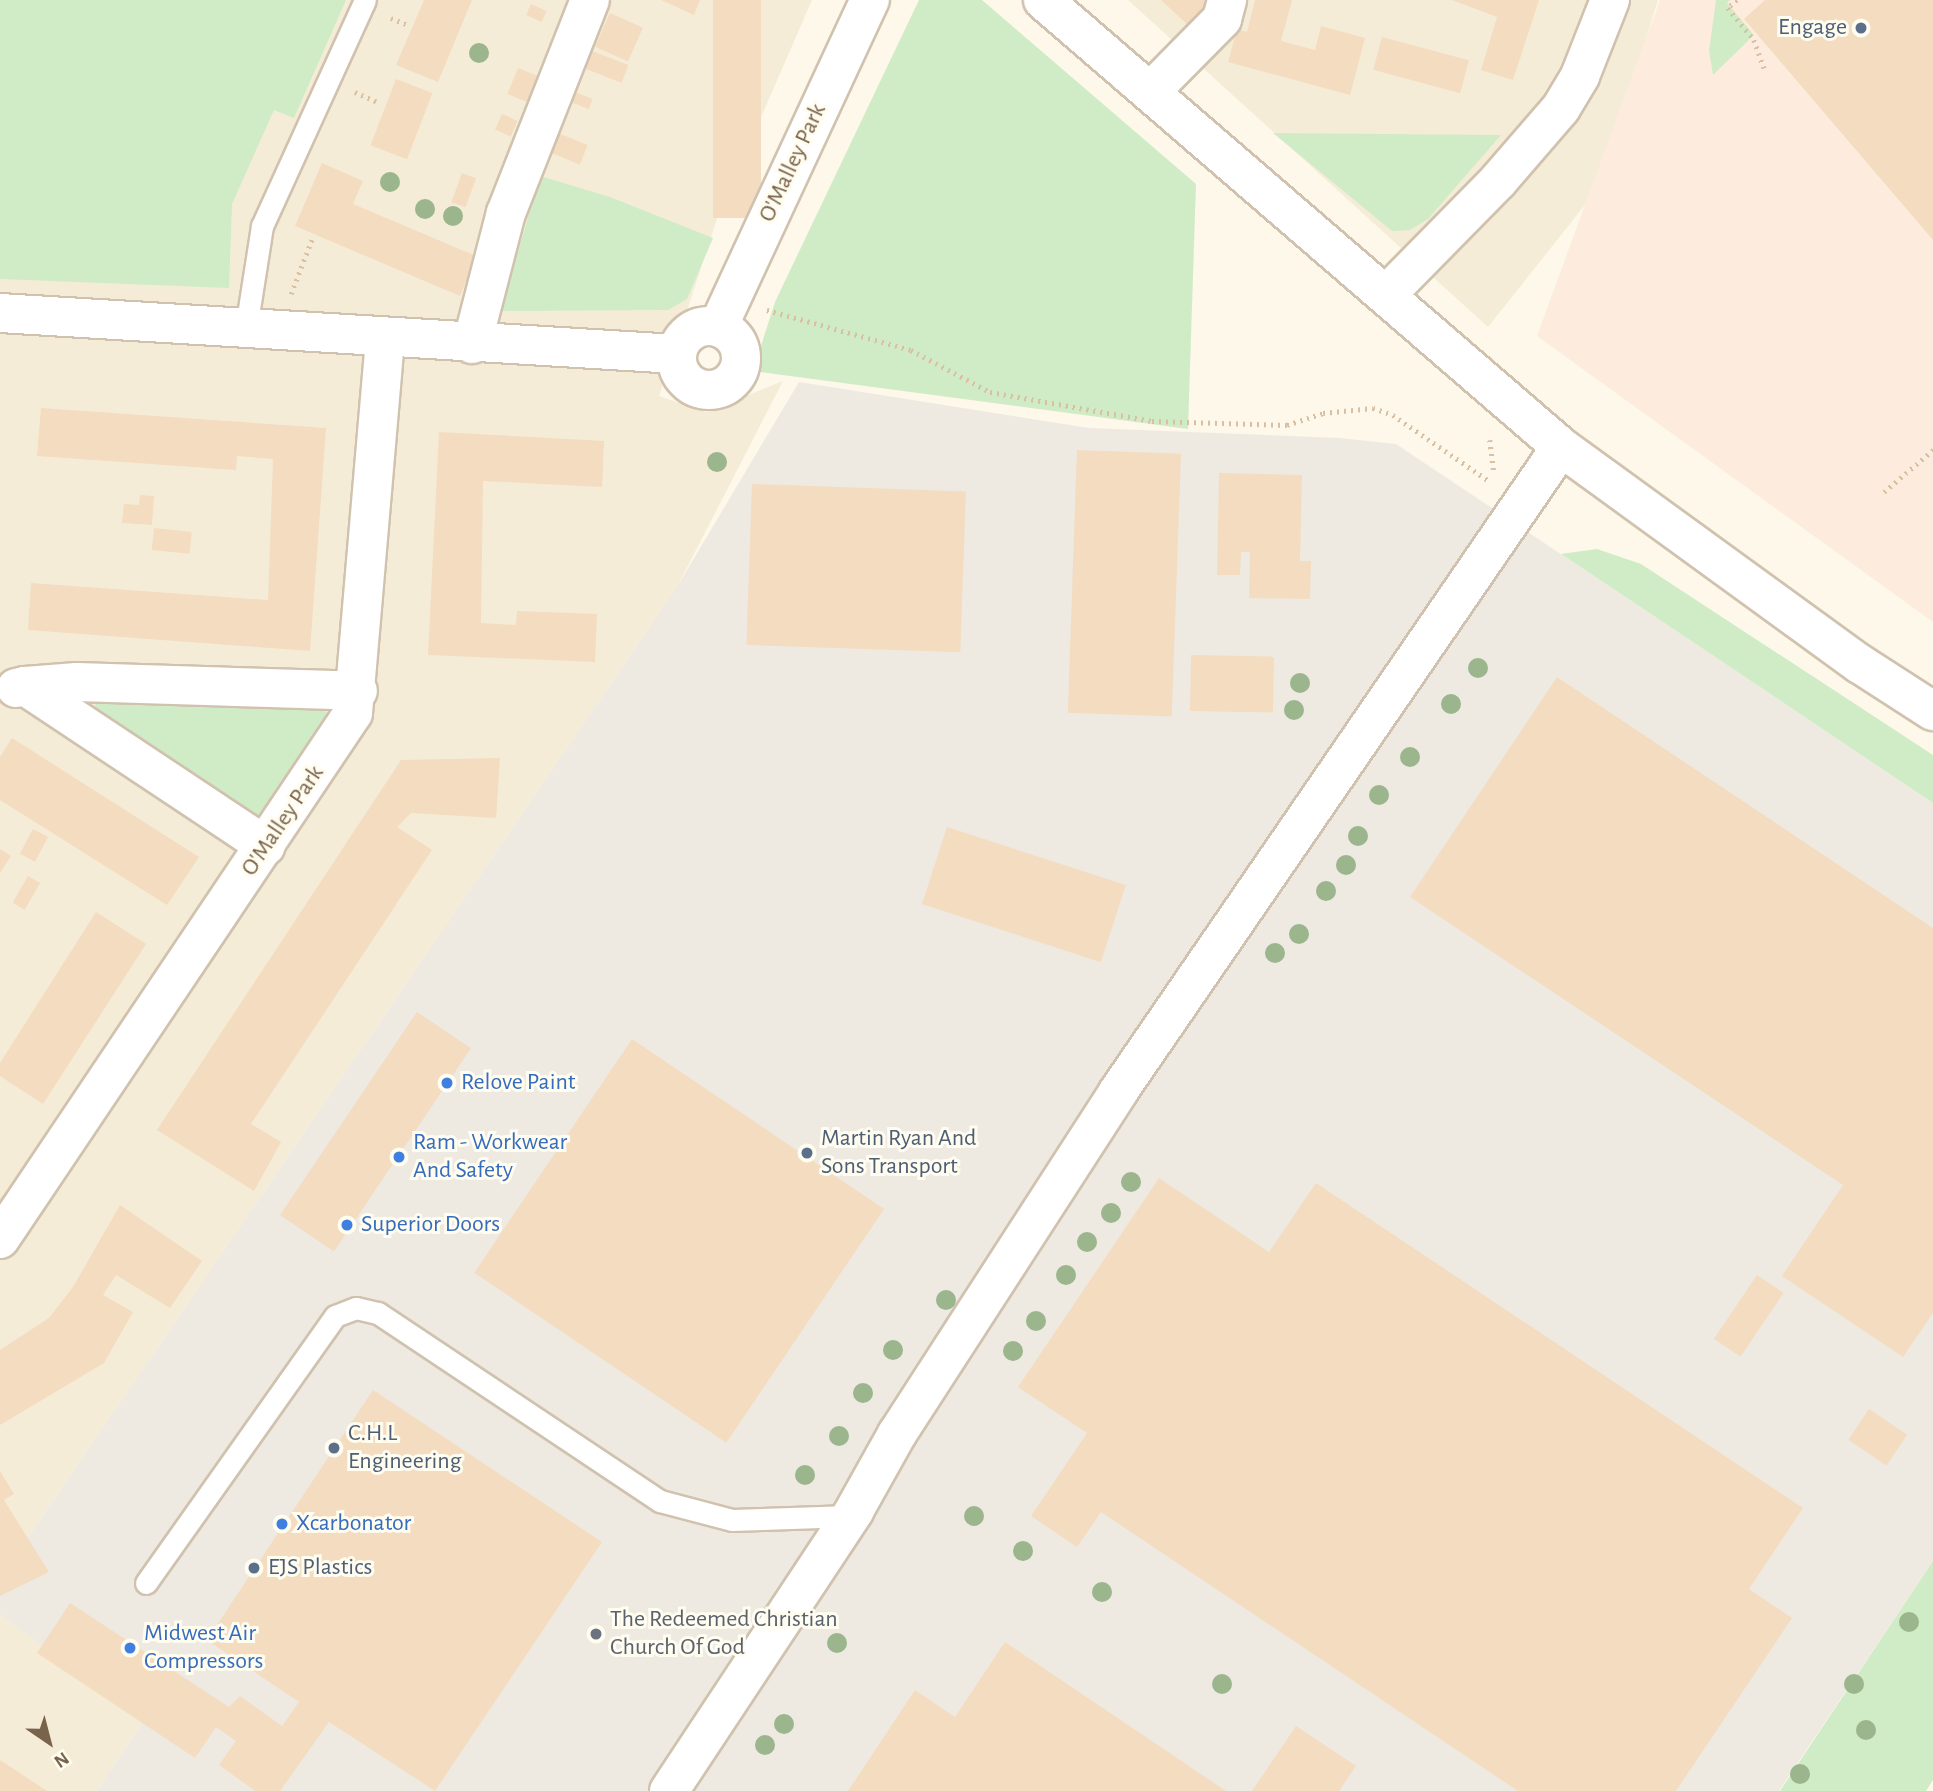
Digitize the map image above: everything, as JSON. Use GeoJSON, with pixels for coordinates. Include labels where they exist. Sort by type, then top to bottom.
{"type":"FeatureCollection","features":[{"type":"Feature","properties":{"kind":"street"},"geometry":{"type":"LineString","coordinates":[[471,344],[506,213],[590,0]]}},
{"type":"Feature","properties":{"kind":"street","name":"O'Malley Park"},"geometry":{"type":"LineString","coordinates":[[718,327],[870,0]]}},
{"type":"Feature","properties":{"kind":"street"},"geometry":{"type":"LineString","coordinates":[[1043,0],[1388,293],[1561,447],[1860,664],[1933,711]]}},
{"type":"Feature","properties":{"kind":"street"},"geometry":{"type":"LineString","coordinates":[[1152,90],[1222,19],[1227,0]]}},
{"type":"Feature","properties":{"kind":"street"},"geometry":{"type":"LineString","coordinates":[[1388,293],[1498,181],[1561,108],[1580,76],[1610,0]]}},
{"type":"Feature","properties":{"kind":"street"},"geometry":{"type":"LineString","coordinates":[[0,313],[385,339],[677,354]]}},
{"type":"Feature","properties":{"kind":"street"},"geometry":{"type":"LineString","coordinates":[[718,327],[736,340],[741,361],[732,381],[723,387],[701,390],[691,386],[679,372],[677,354],[691,331],[718,327]]}},
{"type":"Feature","properties":{"kind":"street","name":"O'Malley Park"},"geometry":{"type":"LineString","coordinates":[[0,1239],[340,739],[358,691],[385,339]]}},
{"type":"Feature","properties":{"kind":"street"},"geometry":{"type":"LineString","coordinates":[[669,1791],[850,1516],[897,1434],[1118,1092],[1561,447]]}},
{"type":"Feature","properties":{"kind":"street"},"geometry":{"type":"LineString","coordinates":[[12,691],[77,681],[358,691]]}},
{"type":"Feature","properties":{"kind":"street"},"geometry":{"type":"LineString","coordinates":[[12,691],[266,846]]}},
{"type":"Feature","properties":{"kind":"lane"},"geometry":{"type":"LineString","coordinates":[[246,328],[262,226],[365,0]]}},
{"type":"Feature","properties":{"kind":"lane"},"geometry":{"type":"LineString","coordinates":[[146,1583],[335,1317],[356,1308],[378,1313],[660,1502],[732,1520],[850,1516]]}},
{"type":"Feature","properties":{"kind":"path"},"geometry":{"type":"LineString","coordinates":[[1737,0],[1728,8],[1754,40],[1765,71]]}},
{"type":"Feature","properties":{"kind":"path"},"geometry":{"type":"LineString","coordinates":[[288,302],[312,239]]}},
{"type":"Feature","properties":{"kind":"path"},"geometry":{"type":"LineString","coordinates":[[769,297],[764,309],[911,350],[1005,396],[1152,421],[1224,425],[1287,425],[1323,413],[1373,408],[1393,415],[1492,484]]}},
{"type":"Feature","properties":{"kind":"path"},"geometry":{"type":"LineString","coordinates":[[1884,492],[1933,450]]}},
{"type":"Feature","properties":{"kind":"shaded area"},"geometry":{"type":"Polygon","coordinates":[[[0,0],[812,0],[718,216],[659,396],[706,412],[783,381],[678,585],[0,1578],[0,0]]]}},
{"type":"Feature","properties":{"kind":"shaded area"},"geometry":{"type":"Polygon","coordinates":[[[1128,0],[1658,0],[1600,186],[1488,327],[1128,0]]]}},
{"type":"Feature","properties":{"kind":"shaded area"},"geometry":{"type":"Polygon","coordinates":[[[1660,0],[1933,0],[1933,622],[1537,336],[1660,0]]]}},
{"type":"Feature","properties":{"kind":"shaded area"},"geometry":{"type":"Polygon","coordinates":[[[799,382],[1089,428],[1340,438],[1396,444],[1933,803],[1933,1561],[1779,1791],[96,1791],[143,1722],[0,1615],[0,1578],[678,585],[799,382]]]}},
{"type":"Feature","properties":{"kind":"shaded area"},"geometry":{"type":"Polygon","coordinates":[[[0,1615],[143,1722],[96,1791],[0,1791],[0,1615]]]}},
{"type":"Feature","properties":{"kind":"green space"},"geometry":{"type":"Polygon","coordinates":[[[0,0],[346,0],[294,118],[274,110],[232,204],[229,288],[0,279],[0,0]]]}},
{"type":"Feature","properties":{"kind":"green space"},"geometry":{"type":"Polygon","coordinates":[[[919,0],[982,0],[1196,184],[1188,429],[753,371],[775,302],[919,0]]]}},
{"type":"Feature","properties":{"kind":"green space"},"geometry":{"type":"Polygon","coordinates":[[[1716,0],[1730,0],[1727,3],[1754,35],[1713,75],[1709,51],[1716,0]]]}},
{"type":"Feature","properties":{"kind":"green space"},"geometry":{"type":"Polygon","coordinates":[[[1273,133],[1501,135],[1428,219],[1410,230],[1392,231],[1273,133]]]}},
{"type":"Feature","properties":{"kind":"green space"},"geometry":{"type":"Polygon","coordinates":[[[540,176],[610,197],[713,238],[687,299],[668,310],[501,311],[540,176]]]}},
{"type":"Feature","properties":{"kind":"green space"},"geometry":{"type":"Polygon","coordinates":[[[1597,549],[1641,564],[1933,755],[1933,803],[1561,554],[1597,549]]]}},
{"type":"Feature","properties":{"kind":"green space"},"geometry":{"type":"Polygon","coordinates":[[[100,696],[317,702],[333,720],[257,823],[98,716],[95,705],[100,696]]]}},
{"type":"Feature","properties":{"kind":"green space"},"geometry":{"type":"Polygon","coordinates":[[[1933,1561],[1933,1780],[1926,1791],[1780,1791],[1933,1561]]]}},
{"type":"Feature","properties":{"kind":"building"},"geometry":{"type":"Polygon","coordinates":[[[424,0],[472,0],[438,82],[396,65],[424,0]]]}},
{"type":"Feature","properties":{"kind":"building"},"geometry":{"type":"Polygon","coordinates":[[[661,0],[700,0],[694,15],[661,0]]]}},
{"type":"Feature","properties":{"kind":"building"},"geometry":{"type":"Polygon","coordinates":[[[713,0],[761,0],[761,218],[713,218],[713,0]]]}},
{"type":"Feature","properties":{"kind":"building"},"geometry":{"type":"Polygon","coordinates":[[[1161,0],[1211,0],[1188,25],[1161,0]]]}},
{"type":"Feature","properties":{"kind":"building"},"geometry":{"type":"Polygon","coordinates":[[[1255,0],[1292,0],[1281,41],[1315,50],[1321,26],[1365,38],[1350,95],[1228,62],[1237,29],[1247,32],[1255,0]]]}},
{"type":"Feature","properties":{"kind":"building"},"geometry":{"type":"Polygon","coordinates":[[[1452,0],[1539,0],[1513,80],[1481,70],[1497,17],[1452,0]]]}},
{"type":"Feature","properties":{"kind":"building"},"geometry":{"type":"Polygon","coordinates":[[[1765,0],[1933,0],[1933,240],[1744,19],[1765,0]]]}},
{"type":"Feature","properties":{"kind":"building"},"geometry":{"type":"Polygon","coordinates":[[[531,4],[547,11],[542,22],[526,15],[531,4]]]}},
{"type":"Feature","properties":{"kind":"building"},"geometry":{"type":"Polygon","coordinates":[[[610,13],[643,28],[628,61],[595,47],[610,13]]]}},
{"type":"Feature","properties":{"kind":"building"},"geometry":{"type":"Polygon","coordinates":[[[1382,37],[1469,60],[1460,93],[1373,70],[1382,37]]]}},
{"type":"Feature","properties":{"kind":"building"},"geometry":{"type":"Polygon","coordinates":[[[592,51],[628,65],[622,83],[585,69],[592,51]]]}},
{"type":"Feature","properties":{"kind":"building"},"geometry":{"type":"Polygon","coordinates":[[[518,68],[538,76],[528,102],[508,94],[518,68]]]}},
{"type":"Feature","properties":{"kind":"building"},"geometry":{"type":"Polygon","coordinates":[[[396,79],[432,93],[407,159],[371,145],[396,79]]]}},
{"type":"Feature","properties":{"kind":"building"},"geometry":{"type":"Polygon","coordinates":[[[575,92],[593,99],[589,109],[571,102],[575,92]]]}},
{"type":"Feature","properties":{"kind":"building"},"geometry":{"type":"Polygon","coordinates":[[[502,114],[518,121],[511,136],[495,130],[502,114]]]}},
{"type":"Feature","properties":{"kind":"building"},"geometry":{"type":"Polygon","coordinates":[[[558,133],[588,145],[580,164],[550,152],[558,133]]]}},
{"type":"Feature","properties":{"kind":"building"},"geometry":{"type":"Polygon","coordinates":[[[322,163],[363,181],[353,204],[476,256],[460,296],[295,226],[322,163]]]}},
{"type":"Feature","properties":{"kind":"building"},"geometry":{"type":"Polygon","coordinates":[[[462,173],[476,178],[465,207],[451,202],[462,173]]]}},
{"type":"Feature","properties":{"kind":"building"},"geometry":{"type":"Polygon","coordinates":[[[41,408],[326,428],[310,651],[28,630],[31,583],[268,600],[273,459],[237,456],[236,470],[37,456],[41,408]]]}},
{"type":"Feature","properties":{"kind":"building"},"geometry":{"type":"Polygon","coordinates":[[[439,432],[604,441],[602,487],[483,481],[481,623],[516,625],[517,611],[597,614],[595,662],[428,655],[439,432]]]}},
{"type":"Feature","properties":{"kind":"building"},"geometry":{"type":"Polygon","coordinates":[[[1077,450],[1181,454],[1172,716],[1068,713],[1077,450]]]}},
{"type":"Feature","properties":{"kind":"building"},"geometry":{"type":"Polygon","coordinates":[[[1219,473],[1302,475],[1300,561],[1311,561],[1310,599],[1249,598],[1250,552],[1241,552],[1240,575],[1217,575],[1219,473]]]}},
{"type":"Feature","properties":{"kind":"building"},"geometry":{"type":"Polygon","coordinates":[[[752,484],[966,491],[960,652],[746,645],[752,484]]]}},
{"type":"Feature","properties":{"kind":"building"},"geometry":{"type":"Polygon","coordinates":[[[140,495],[154,496],[152,525],[122,523],[124,504],[139,505],[140,495]]]}},
{"type":"Feature","properties":{"kind":"building"},"geometry":{"type":"Polygon","coordinates":[[[154,528],[192,532],[189,554],[152,550],[154,528]]]}},
{"type":"Feature","properties":{"kind":"building"},"geometry":{"type":"Polygon","coordinates":[[[1191,655],[1274,656],[1273,712],[1190,711],[1191,655]]]}},
{"type":"Feature","properties":{"kind":"building"},"geometry":{"type":"Polygon","coordinates":[[[1557,677],[1933,928],[1933,1313],[1903,1357],[1782,1276],[1843,1185],[1410,897],[1557,677]]]}},
{"type":"Feature","properties":{"kind":"building"},"geometry":{"type":"Polygon","coordinates":[[[12,738],[199,857],[167,905],[0,800],[0,757],[12,738]]]}},
{"type":"Feature","properties":{"kind":"building"},"geometry":{"type":"Polygon","coordinates":[[[500,758],[496,818],[411,813],[397,827],[432,850],[251,1124],[281,1142],[254,1191],[157,1130],[401,760],[500,758]]]}},
{"type":"Feature","properties":{"kind":"building"},"geometry":{"type":"Polygon","coordinates":[[[947,827],[1126,885],[1101,962],[922,904],[947,827]]]}},
{"type":"Feature","properties":{"kind":"building"},"geometry":{"type":"Polygon","coordinates":[[[33,829],[48,837],[35,862],[20,854],[33,829]]]}},
{"type":"Feature","properties":{"kind":"building"},"geometry":{"type":"Polygon","coordinates":[[[0,849],[11,856],[0,873],[0,849]]]}},
{"type":"Feature","properties":{"kind":"building"},"geometry":{"type":"Polygon","coordinates":[[[28,876],[40,883],[25,910],[12,903],[28,876]]]}},
{"type":"Feature","properties":{"kind":"building"},"geometry":{"type":"Polygon","coordinates":[[[96,912],[146,944],[43,1104],[0,1076],[0,1063],[96,912]]]}},
{"type":"Feature","properties":{"kind":"building"},"geometry":{"type":"Polygon","coordinates":[[[417,1012],[471,1048],[334,1251],[280,1215],[417,1012]]]}},
{"type":"Feature","properties":{"kind":"building"},"geometry":{"type":"Polygon","coordinates":[[[632,1039],[884,1209],[726,1443],[474,1273],[632,1039]]]}},
{"type":"Feature","properties":{"kind":"building"},"geometry":{"type":"Polygon","coordinates":[[[1159,1178],[1269,1252],[1316,1183],[1803,1508],[1749,1589],[1792,1618],[1676,1791],[1518,1791],[1101,1512],[1077,1547],[1031,1516],[1087,1433],[1018,1387],[1159,1178]]]}},
{"type":"Feature","properties":{"kind":"building"},"geometry":{"type":"Polygon","coordinates":[[[120,1205],[202,1261],[170,1308],[116,1275],[103,1295],[133,1312],[104,1363],[0,1425],[0,1350],[49,1318],[73,1287],[120,1205]]]}},
{"type":"Feature","properties":{"kind":"building"},"geometry":{"type":"Polygon","coordinates":[[[1757,1275],[1784,1293],[1740,1357],[1714,1339],[1757,1275]]]}},
{"type":"Feature","properties":{"kind":"building"},"geometry":{"type":"Polygon","coordinates":[[[373,1390],[602,1542],[435,1791],[329,1722],[280,1791],[255,1791],[219,1765],[236,1741],[216,1727],[195,1758],[37,1653],[70,1603],[229,1707],[240,1696],[282,1726],[299,1702],[207,1640],[373,1390]]]}},
{"type":"Feature","properties":{"kind":"building"},"geometry":{"type":"Polygon","coordinates":[[[1869,1409],[1907,1435],[1886,1465],[1848,1440],[1869,1409]]]}},
{"type":"Feature","properties":{"kind":"building"},"geometry":{"type":"Polygon","coordinates":[[[0,1471],[14,1494],[4,1500],[49,1572],[0,1596],[0,1471]]]}},
{"type":"Feature","properties":{"kind":"building"},"geometry":{"type":"Polygon","coordinates":[[[1005,1642],[1226,1791],[848,1791],[915,1690],[955,1717],[1005,1642]]]}},
{"type":"Feature","properties":{"kind":"building"},"geometry":{"type":"Polygon","coordinates":[[[1296,1726],[1356,1766],[1339,1791],[1252,1791],[1296,1726]]]}},
{"type":"Feature","properties":{"kind":"building"},"geometry":{"type":"Polygon","coordinates":[[[0,1760],[47,1791],[0,1791],[0,1760]]]}},
{"type":"Feature","properties":{"kind":"place","name":"Engage"},"geometry":{"type":"Point","coordinates":[1861,28]}},
{"type":"Feature","properties":{"kind":"place","name":"Relove Paint"},"geometry":{"type":"Point","coordinates":[447,1083]}},
{"type":"Feature","properties":{"kind":"place","name":"Martin Ryan And Sons Transport"},"geometry":{"type":"Point","coordinates":[807,1153]}},
{"type":"Feature","properties":{"kind":"place","name":"Ram - Workwear And Safety"},"geometry":{"type":"Point","coordinates":[399,1157]}},
{"type":"Feature","properties":{"kind":"place","name":"Superior Doors"},"geometry":{"type":"Point","coordinates":[347,1225]}},
{"type":"Feature","properties":{"kind":"place","name":"C.H.L Engineering"},"geometry":{"type":"Point","coordinates":[334,1448]}},
{"type":"Feature","properties":{"kind":"place","name":"Xcarbonator"},"geometry":{"type":"Point","coordinates":[282,1524]}},
{"type":"Feature","properties":{"kind":"place","name":"EJS Plastics"},"geometry":{"type":"Point","coordinates":[254,1568]}},
{"type":"Feature","properties":{"kind":"place","name":"The Redeemed Christian Church Of God"},"geometry":{"type":"Point","coordinates":[596,1634]}},
{"type":"Feature","properties":{"kind":"place","name":"Midwest Air Compressors"},"geometry":{"type":"Point","coordinates":[130,1648]}}]}
